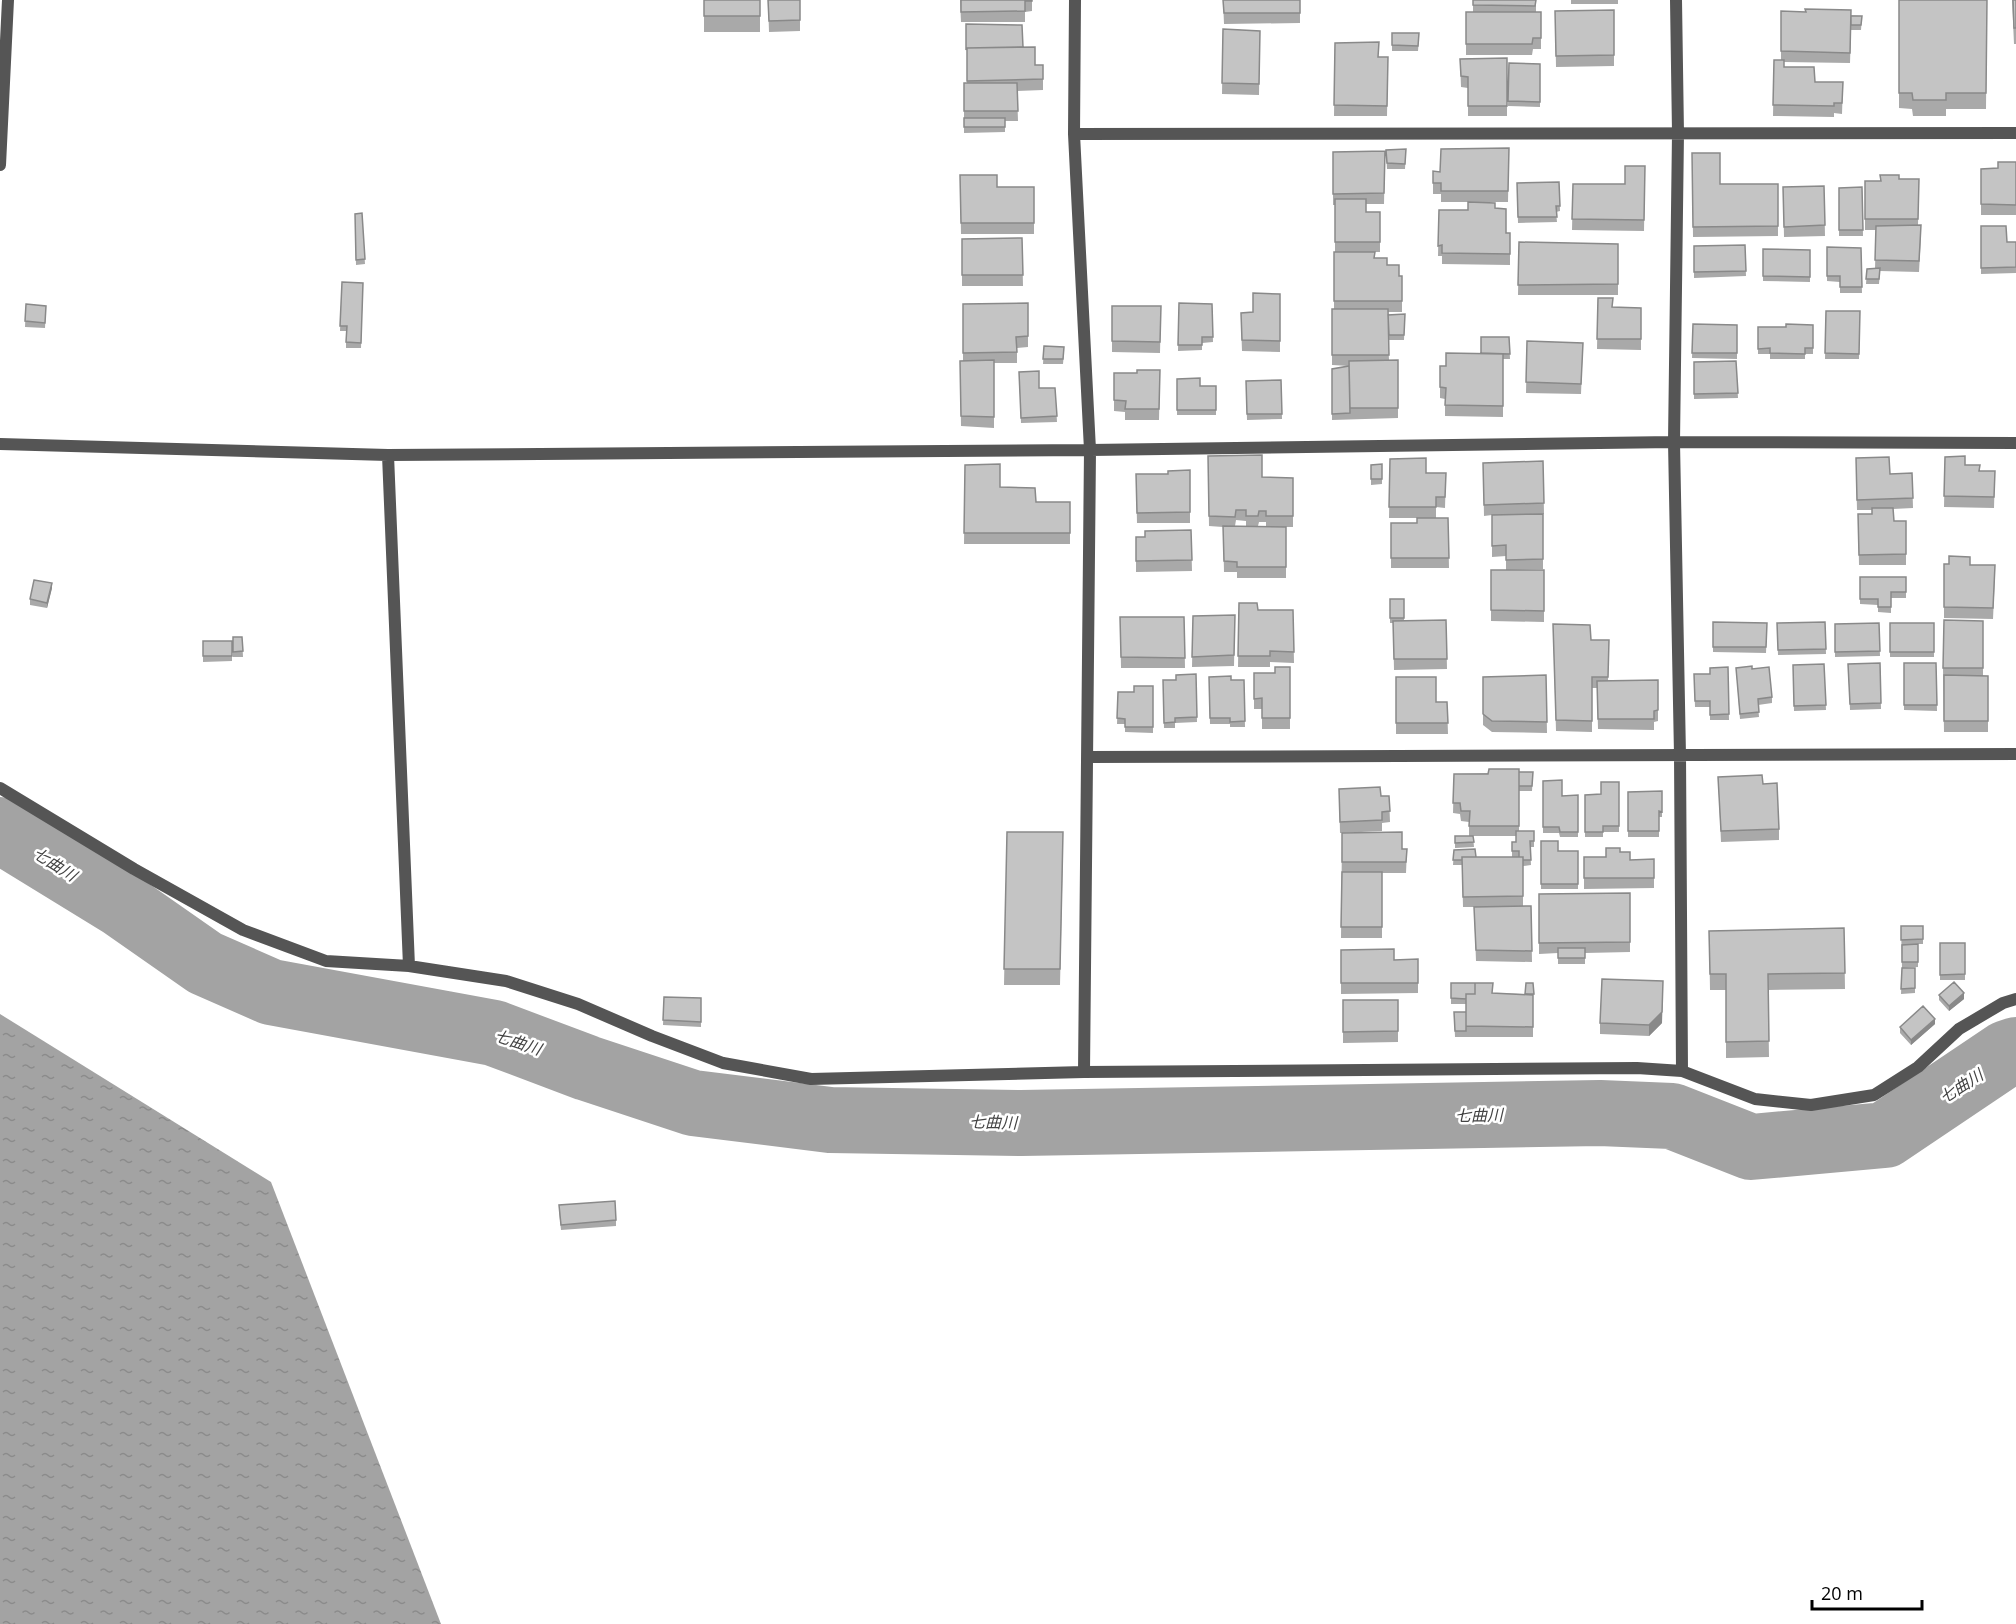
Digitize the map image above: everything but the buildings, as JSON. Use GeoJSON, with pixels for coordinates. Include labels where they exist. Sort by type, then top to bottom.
{"type":"FeatureCollection","features":[{"type":"Feature","properties":{"kind":"street"},"geometry":{"type":"LineString","coordinates":[[0,165],[8,0]]}},
{"type":"Feature","properties":{"kind":"street"},"geometry":{"type":"LineString","coordinates":[[1075,0],[1074,134],[1090,450],[1084,1072]]}},
{"type":"Feature","properties":{"kind":"street"},"geometry":{"type":"LineString","coordinates":[[1676,0],[1678,133],[1674,442],[1680,755],[1682,1071]]}},
{"type":"Feature","properties":{"kind":"street"},"geometry":{"type":"LineString","coordinates":[[1074,134],[2016,133]]}},
{"type":"Feature","properties":{"kind":"street"},"geometry":{"type":"LineString","coordinates":[[0,444],[388,455],[1090,450],[1674,442],[2016,443]]}},
{"type":"Feature","properties":{"kind":"street"},"geometry":{"type":"LineString","coordinates":[[388,455],[409,966]]}},
{"type":"Feature","properties":{"kind":"street"},"geometry":{"type":"LineString","coordinates":[[1087,757],[2016,754]]}},
{"type":"Feature","properties":{"kind":"street"},"geometry":{"type":"LineString","coordinates":[[0,788],[134,869],[243,930],[326,961],[409,966],[506,981],[578,1004],[723,1063],[811,1079],[1084,1072],[1637,1068],[1682,1071],[1755,1099],[1811,1105],[1874,1095],[1918,1067],[1959,1029],[2003,1003],[2016,999]]}},
{"type":"Feature","properties":{"kind":"water"},"geometry":{"type":"Polygon","coordinates":[[[0,1014],[271,1182],[441,1624],[0,1624],[0,1014]]]}},
{"type":"Feature","properties":{"kind":"waterway","name":"七曲川"},"geometry":{"type":"LineString","coordinates":[[0,830],[122,905],[205,963],[271,992],[494,1033],[587,1068],[693,1103],[830,1120],[1021,1123],[1600,1113],[1672,1116],[1751,1147],[1885,1135],[2007,1053],[2016,1050]]}}]}
